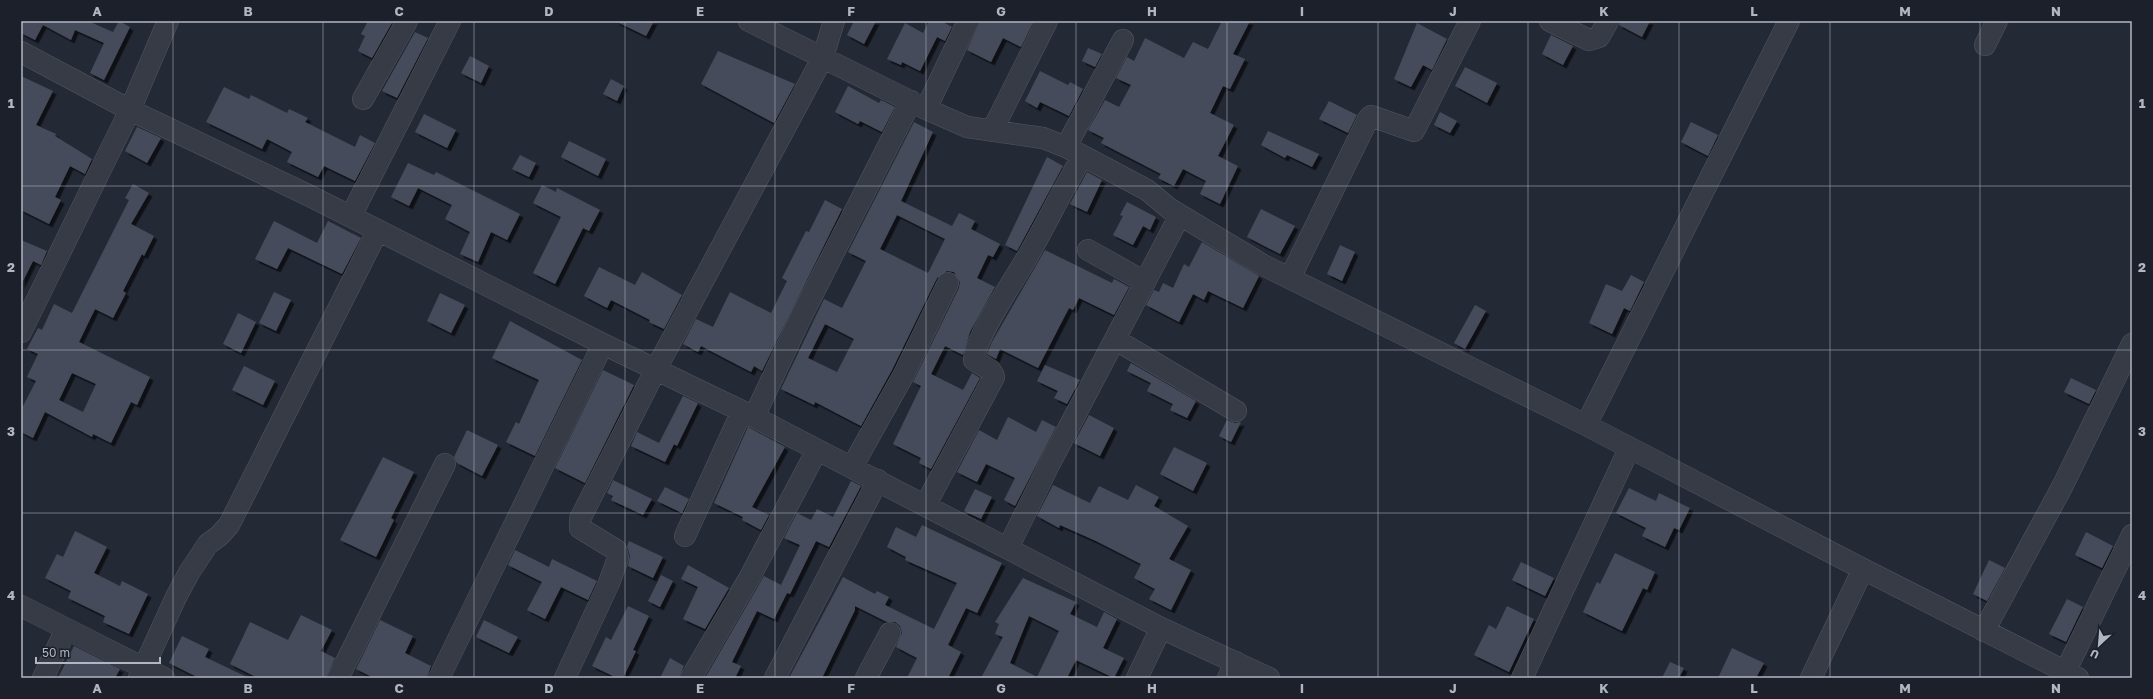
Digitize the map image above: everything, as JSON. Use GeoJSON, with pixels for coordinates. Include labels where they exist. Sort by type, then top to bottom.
{"type":"FeatureCollection","features":[{"type":"Feature","properties":{"kind":"street"},"geometry":{"type":"LineString","coordinates":[[21,332],[130,110],[168,21]]}},
{"type":"Feature","properties":{"kind":"street"},"geometry":{"type":"LineString","coordinates":[[363,99],[407,21]]}},
{"type":"Feature","properties":{"kind":"street"},"geometry":{"type":"LineString","coordinates":[[350,216],[450,21]]}},
{"type":"Feature","properties":{"kind":"street"},"geometry":{"type":"LineString","coordinates":[[749,21],[918,105],[967,127],[1043,138],[1074,152],[1147,190],[1180,215],[1263,265],[1586,425],[1629,449],[2075,676],[2132,535]]}},
{"type":"Feature","properties":{"kind":"street"},"geometry":{"type":"LineString","coordinates":[[565,678],[606,590],[618,558],[616,550],[580,528],[580,519],[656,369],[823,58],[834,21]]}},
{"type":"Feature","properties":{"kind":"street"},"geometry":{"type":"LineString","coordinates":[[685,536],[748,414],[800,319],[918,105],[968,21]]}},
{"type":"Feature","properties":{"kind":"street"},"geometry":{"type":"LineString","coordinates":[[992,131],[1047,21]]}},
{"type":"Feature","properties":{"kind":"street"},"geometry":{"type":"LineString","coordinates":[[1290,278],[1368,119],[1372,116],[1414,131],[1470,21]]}},
{"type":"Feature","properties":{"kind":"street"},"geometry":{"type":"LineString","coordinates":[[1550,21],[1589,40],[1599,37],[1608,21]]}},
{"type":"Feature","properties":{"kind":"street"},"geometry":{"type":"LineString","coordinates":[[1586,425],[1789,21]]}},
{"type":"Feature","properties":{"kind":"street"},"geometry":{"type":"LineString","coordinates":[[1985,45],[1997,21]]}},
{"type":"Feature","properties":{"kind":"street"},"geometry":{"type":"LineString","coordinates":[[926,504],[994,377],[993,373],[974,360],[974,354],[988,324],[1029,254],[1123,40]]}},
{"type":"Feature","properties":{"kind":"street"},"geometry":{"type":"LineString","coordinates":[[24,60],[350,216],[602,344],[748,414],[926,504],[1161,628],[1232,670],[1269,678]]}},
{"type":"Feature","properties":{"kind":"street"},"geometry":{"type":"LineString","coordinates":[[1008,548],[1049,465],[1116,340],[1180,215]]}},
{"type":"Feature","properties":{"kind":"street"},"geometry":{"type":"LineString","coordinates":[[142,673],[176,597],[190,571],[208,544],[219,536],[229,525],[378,230]]}},
{"type":"Feature","properties":{"kind":"street"},"geometry":{"type":"LineString","coordinates":[[1088,250],[1145,282]]}},
{"type":"Feature","properties":{"kind":"street"},"geometry":{"type":"LineString","coordinates":[[852,467],[896,389],[948,283]]}},
{"type":"Feature","properties":{"kind":"street"},"geometry":{"type":"LineString","coordinates":[[1116,340],[1236,411]]}},
{"type":"Feature","properties":{"kind":"street"},"geometry":{"type":"LineString","coordinates":[[439,678],[602,344]]}},
{"type":"Feature","properties":{"kind":"street"},"geometry":{"type":"LineString","coordinates":[[1984,630],[2062,487],[2132,344]]}},
{"type":"Feature","properties":{"kind":"street"},"geometry":{"type":"LineString","coordinates":[[1522,678],[1629,449]]}},
{"type":"Feature","properties":{"kind":"street"},"geometry":{"type":"LineString","coordinates":[[691,678],[751,574],[818,450]]}},
{"type":"Feature","properties":{"kind":"street"},"geometry":{"type":"LineString","coordinates":[[338,678],[445,464]]}},
{"type":"Feature","properties":{"kind":"street"},"geometry":{"type":"LineString","coordinates":[[775,678],[878,480]]}},
{"type":"Feature","properties":{"kind":"street"},"geometry":{"type":"LineString","coordinates":[[1811,678],[1863,569]]}},
{"type":"Feature","properties":{"kind":"street"},"geometry":{"type":"LineString","coordinates":[[21,606],[66,629],[142,673],[164,678]]}},
{"type":"Feature","properties":{"kind":"street"},"geometry":{"type":"LineString","coordinates":[[1137,678],[1161,628]]}},
{"type":"Feature","properties":{"kind":"street"},"geometry":{"type":"LineString","coordinates":[[44,678],[66,629]]}},
{"type":"Feature","properties":{"kind":"street"},"geometry":{"type":"LineString","coordinates":[[866,678],[890,633]]}},
{"type":"Feature","properties":{"kind":"building"},"geometry":{"type":"Polygon","coordinates":[[[21,21],[88,21],[113,32],[119,21],[130,27],[104,80],[90,73],[104,43],[75,30],[71,40],[43,25],[35,40],[21,33],[21,21]]]}},
{"type":"Feature","properties":{"kind":"building"},"geometry":{"type":"Polygon","coordinates":[[[368,21],[393,21],[372,58],[358,51],[365,36],[361,34],[368,21]]]}},
{"type":"Feature","properties":{"kind":"building"},"geometry":{"type":"Polygon","coordinates":[[[615,21],[654,21],[646,36],[615,21]]]}},
{"type":"Feature","properties":{"kind":"building"},"geometry":{"type":"Polygon","coordinates":[[[854,21],[876,21],[864,44],[847,35],[854,21]]]}},
{"type":"Feature","properties":{"kind":"building"},"geometry":{"type":"Polygon","coordinates":[[[929,21],[941,21],[952,27],[945,41],[937,37],[920,71],[902,62],[901,65],[887,59],[905,23],[923,33],[929,21]]]}},
{"type":"Feature","properties":{"kind":"building"},"geometry":{"type":"Polygon","coordinates":[[[980,21],[1034,21],[1021,47],[1003,38],[991,62],[967,50],[980,21]]]}},
{"type":"Feature","properties":{"kind":"building"},"geometry":{"type":"Polygon","coordinates":[[[1222,21],[1250,21],[1233,54],[1245,59],[1230,89],[1223,86],[1210,113],[1234,125],[1218,156],[1238,166],[1220,204],[1200,194],[1206,181],[1183,169],[1174,186],[1158,178],[1161,174],[1101,143],[1104,138],[1088,130],[1105,100],[1119,107],[1131,85],[1116,78],[1127,57],[1134,61],[1145,38],[1184,58],[1193,42],[1208,49],[1222,21]]]}},
{"type":"Feature","properties":{"kind":"building"},"geometry":{"type":"Polygon","coordinates":[[[1620,21],[1650,21],[1642,37],[1619,25],[1620,21]]]}},
{"type":"Feature","properties":{"kind":"building"},"geometry":{"type":"Polygon","coordinates":[[[1417,23],[1447,39],[1432,70],[1423,65],[1411,87],[1394,79],[1417,23]]]}},
{"type":"Feature","properties":{"kind":"building"},"geometry":{"type":"Polygon","coordinates":[[[415,32],[428,38],[397,98],[382,91],[415,32]]]}},
{"type":"Feature","properties":{"kind":"building"},"geometry":{"type":"Polygon","coordinates":[[[1551,35],[1573,46],[1563,65],[1542,54],[1551,35]]]}},
{"type":"Feature","properties":{"kind":"building"},"geometry":{"type":"Polygon","coordinates":[[[1088,48],[1102,54],[1095,67],[1082,61],[1088,48]]]}},
{"type":"Feature","properties":{"kind":"building"},"geometry":{"type":"Polygon","coordinates":[[[718,51],[795,84],[774,123],[701,84],[718,51]]]}},
{"type":"Feature","properties":{"kind":"building"},"geometry":{"type":"Polygon","coordinates":[[[470,56],[489,66],[481,83],[461,73],[470,56]]]}},
{"type":"Feature","properties":{"kind":"building"},"geometry":{"type":"Polygon","coordinates":[[[1465,67],[1497,83],[1487,103],[1455,86],[1465,67]]]}},
{"type":"Feature","properties":{"kind":"building"},"geometry":{"type":"Polygon","coordinates":[[[1040,71],[1068,85],[1070,82],[1083,89],[1069,116],[1040,102],[1037,108],[1025,101],[1040,71]]]}},
{"type":"Feature","properties":{"kind":"building"},"geometry":{"type":"Polygon","coordinates":[[[21,76],[53,91],[36,125],[56,134],[55,136],[92,159],[85,174],[70,166],[55,197],[61,200],[49,224],[21,210],[21,76]]]}},
{"type":"Feature","properties":{"kind":"building"},"geometry":{"type":"Polygon","coordinates":[[[611,79],[624,86],[617,101],[603,94],[611,79]]]}},
{"type":"Feature","properties":{"kind":"building"},"geometry":{"type":"Polygon","coordinates":[[[848,86],[879,103],[881,100],[895,107],[882,132],[860,121],[858,124],[835,112],[848,86]]]}},
{"type":"Feature","properties":{"kind":"building"},"geometry":{"type":"Polygon","coordinates":[[[224,87],[249,99],[251,95],[287,113],[289,109],[308,118],[305,122],[355,147],[360,135],[375,143],[355,181],[324,166],[318,177],[287,162],[292,152],[267,139],[262,149],[206,122],[224,87]]]}},
{"type":"Feature","properties":{"kind":"building"},"geometry":{"type":"Polygon","coordinates":[[[1329,101],[1357,115],[1348,133],[1319,119],[1329,101]]]}},
{"type":"Feature","properties":{"kind":"building"},"geometry":{"type":"Polygon","coordinates":[[[1440,112],[1457,121],[1450,133],[1434,125],[1440,112]]]}},
{"type":"Feature","properties":{"kind":"building"},"geometry":{"type":"Polygon","coordinates":[[[424,114],[456,130],[447,148],[415,132],[424,114]]]}},
{"type":"Feature","properties":{"kind":"building"},"geometry":{"type":"Polygon","coordinates":[[[914,122],[933,132],[901,201],[952,226],[959,213],[975,221],[971,229],[1000,244],[993,257],[988,255],[977,278],[995,287],[970,332],[963,355],[945,346],[931,374],[963,390],[972,373],[980,378],[931,469],[919,463],[921,458],[893,444],[921,386],[913,382],[959,288],[960,282],[954,272],[947,271],[937,278],[892,370],[861,426],[815,402],[814,405],[781,389],[824,299],[842,308],[866,261],[848,252],[914,122]],[[897,215],[880,249],[928,273],[945,239],[897,215]],[[825,324],[808,358],[837,372],[854,339],[825,324]]]}},
{"type":"Feature","properties":{"kind":"building"},"geometry":{"type":"Polygon","coordinates":[[[1691,122],[1718,135],[1708,156],[1681,142],[1691,122]]]}},
{"type":"Feature","properties":{"kind":"building"},"geometry":{"type":"Polygon","coordinates":[[[137,127],[161,138],[147,163],[125,151],[137,127]]]}},
{"type":"Feature","properties":{"kind":"building"},"geometry":{"type":"Polygon","coordinates":[[[1268,131],[1319,154],[1312,167],[1287,155],[1285,158],[1261,145],[1268,131]]]}},
{"type":"Feature","properties":{"kind":"building"},"geometry":{"type":"Polygon","coordinates":[[[569,141],[606,159],[598,176],[561,157],[569,141]]]}},
{"type":"Feature","properties":{"kind":"building"},"geometry":{"type":"Polygon","coordinates":[[[520,155],[536,163],[529,177],[512,169],[520,155]]]}},
{"type":"Feature","properties":{"kind":"building"},"geometry":{"type":"Polygon","coordinates":[[[1047,157],[1063,166],[1017,251],[1005,245],[1047,157]]]}},
{"type":"Feature","properties":{"kind":"building"},"geometry":{"type":"Polygon","coordinates":[[[408,163],[434,175],[436,172],[520,214],[507,240],[491,232],[478,262],[460,254],[470,232],[445,219],[452,205],[418,188],[409,206],[391,197],[408,163]]]}},
{"type":"Feature","properties":{"kind":"building"},"geometry":{"type":"Polygon","coordinates":[[[1087,172],[1102,180],[1087,212],[1070,204],[1087,172]]]}},
{"type":"Feature","properties":{"kind":"building"},"geometry":{"type":"Polygon","coordinates":[[[133,184],[149,193],[131,224],[154,236],[144,256],[142,254],[123,291],[126,293],[113,318],[95,309],[79,342],[150,377],[137,405],[131,402],[111,443],[93,434],[92,437],[45,412],[33,438],[21,432],[21,410],[36,381],[27,377],[38,354],[27,349],[38,328],[42,330],[54,304],[72,313],[129,200],[125,198],[133,184]],[[72,373],[59,400],[83,412],[96,384],[72,373]]]}},
{"type":"Feature","properties":{"kind":"building"},"geometry":{"type":"Polygon","coordinates":[[[542,185],[556,192],[557,188],[600,210],[589,231],[583,228],[555,284],[533,273],[561,217],[533,203],[542,185]]]}},
{"type":"Feature","properties":{"kind":"building"},"geometry":{"type":"Polygon","coordinates":[[[825,200],[842,209],[762,371],[754,366],[751,372],[701,346],[698,352],[683,344],[696,319],[713,327],[730,292],[771,313],[787,281],[782,278],[806,231],[809,232],[825,200]]]}},
{"type":"Feature","properties":{"kind":"building"},"geometry":{"type":"Polygon","coordinates":[[[1127,202],[1156,217],[1150,230],[1143,226],[1133,245],[1113,235],[1123,216],[1120,215],[1127,202]]]}},
{"type":"Feature","properties":{"kind":"building"},"geometry":{"type":"Polygon","coordinates":[[[1261,209],[1295,226],[1280,254],[1247,237],[1261,209]]]}},
{"type":"Feature","properties":{"kind":"building"},"geometry":{"type":"Polygon","coordinates":[[[274,221],[317,243],[328,221],[361,238],[342,274],[288,248],[277,269],[255,259],[274,221]]]}},
{"type":"Feature","properties":{"kind":"building"},"geometry":{"type":"Polygon","coordinates":[[[21,240],[47,251],[41,265],[33,261],[21,285],[21,240]]]}},
{"type":"Feature","properties":{"kind":"building"},"geometry":{"type":"Polygon","coordinates":[[[1202,242],[1259,276],[1243,308],[1208,291],[1204,300],[1193,294],[1179,322],[1146,305],[1154,290],[1159,292],[1163,283],[1173,288],[1184,264],[1189,267],[1202,242]]]}},
{"type":"Feature","properties":{"kind":"building"},"geometry":{"type":"Polygon","coordinates":[[[1340,245],[1355,252],[1342,281],[1327,274],[1340,245]]]}},
{"type":"Feature","properties":{"kind":"building"},"geometry":{"type":"Polygon","coordinates":[[[1045,250],[1112,283],[1114,279],[1129,287],[1114,315],[1079,298],[1073,310],[1069,308],[1038,368],[1000,349],[996,359],[987,354],[992,342],[1045,250]]]}},
{"type":"Feature","properties":{"kind":"building"},"geometry":{"type":"Polygon","coordinates":[[[599,267],[635,285],[642,272],[682,295],[664,329],[611,300],[607,308],[584,296],[599,267]]]}},
{"type":"Feature","properties":{"kind":"building"},"geometry":{"type":"Polygon","coordinates":[[[1631,275],[1644,282],[1630,311],[1624,308],[1612,334],[1589,323],[1606,284],[1622,291],[1631,275]]]}},
{"type":"Feature","properties":{"kind":"building"},"geometry":{"type":"Polygon","coordinates":[[[274,292],[291,300],[276,331],[259,323],[274,292]]]}},
{"type":"Feature","properties":{"kind":"building"},"geometry":{"type":"Polygon","coordinates":[[[440,293],[465,305],[451,333],[427,321],[440,293]]]}},
{"type":"Feature","properties":{"kind":"building"},"geometry":{"type":"Polygon","coordinates":[[[1475,305],[1486,311],[1465,349],[1454,343],[1475,305]]]}},
{"type":"Feature","properties":{"kind":"building"},"geometry":{"type":"Polygon","coordinates":[[[238,313],[256,322],[241,353],[223,344],[238,313]]]}},
{"type":"Feature","properties":{"kind":"building"},"geometry":{"type":"Polygon","coordinates":[[[510,321],[582,360],[535,456],[506,442],[516,422],[519,424],[539,380],[492,358],[510,321]]]}},
{"type":"Feature","properties":{"kind":"building"},"geometry":{"type":"Polygon","coordinates":[[[1131,363],[1196,401],[1187,418],[1170,410],[1173,404],[1147,391],[1151,383],[1127,371],[1131,363]]]}},
{"type":"Feature","properties":{"kind":"building"},"geometry":{"type":"Polygon","coordinates":[[[1045,365],[1080,380],[1067,404],[1054,398],[1058,391],[1037,381],[1045,365]]]}},
{"type":"Feature","properties":{"kind":"building"},"geometry":{"type":"Polygon","coordinates":[[[244,366],[275,381],[263,405],[232,390],[244,366]]]}},
{"type":"Feature","properties":{"kind":"building"},"geometry":{"type":"Polygon","coordinates":[[[603,370],[634,385],[585,483],[555,468],[603,370]]]}},
{"type":"Feature","properties":{"kind":"building"},"geometry":{"type":"Polygon","coordinates":[[[2071,378],[2096,390],[2089,404],[2064,392],[2071,378]]]}},
{"type":"Feature","properties":{"kind":"building"},"geometry":{"type":"Polygon","coordinates":[[[683,396],[698,403],[677,446],[674,444],[665,462],[631,446],[637,432],[659,443],[683,396]]]}},
{"type":"Feature","properties":{"kind":"building"},"geometry":{"type":"Polygon","coordinates":[[[1089,415],[1114,428],[1100,456],[1074,443],[1089,415]]]}},
{"type":"Feature","properties":{"kind":"building"},"geometry":{"type":"Polygon","coordinates":[[[1008,417],[1036,432],[1042,420],[1056,427],[1015,506],[1004,500],[1015,478],[986,464],[977,482],[957,472],[979,430],[997,440],[1008,417]]]}},
{"type":"Feature","properties":{"kind":"building"},"geometry":{"type":"Polygon","coordinates":[[[1227,420],[1235,423],[1241,422],[1231,442],[1219,436],[1227,420]]]}},
{"type":"Feature","properties":{"kind":"building"},"geometry":{"type":"Polygon","coordinates":[[[748,427],[785,447],[752,507],[769,515],[761,530],[742,520],[743,517],[714,503],[748,427]]]}},
{"type":"Feature","properties":{"kind":"building"},"geometry":{"type":"Polygon","coordinates":[[[467,430],[498,445],[482,476],[457,463],[454,457],[467,430]]]}},
{"type":"Feature","properties":{"kind":"building"},"geometry":{"type":"Polygon","coordinates":[[[1174,447],[1207,463],[1193,491],[1160,474],[1174,447]]]}},
{"type":"Feature","properties":{"kind":"building"},"geometry":{"type":"Polygon","coordinates":[[[383,457],[414,472],[391,518],[394,520],[376,557],[340,540],[383,457]]]}},
{"type":"Feature","properties":{"kind":"building"},"geometry":{"type":"Polygon","coordinates":[[[613,480],[652,499],[643,515],[611,500],[613,496],[607,493],[613,480]]]}},
{"type":"Feature","properties":{"kind":"building"},"geometry":{"type":"Polygon","coordinates":[[[851,481],[861,486],[829,547],[816,541],[790,594],[787,593],[774,619],[757,611],[732,662],[741,666],[735,678],[705,678],[764,576],[781,585],[800,545],[784,538],[797,513],[811,520],[817,509],[833,517],[851,481]]]}},
{"type":"Feature","properties":{"kind":"building"},"geometry":{"type":"Polygon","coordinates":[[[1053,485],[1090,503],[1099,486],[1128,500],[1136,485],[1159,497],[1154,506],[1188,526],[1169,559],[1191,570],[1171,610],[1149,599],[1155,589],[1134,578],[1141,564],[1096,541],[1060,525],[1059,528],[1037,516],[1053,485]]]}},
{"type":"Feature","properties":{"kind":"building"},"geometry":{"type":"Polygon","coordinates":[[[665,487],[689,499],[682,513],[657,501],[665,487]]]}},
{"type":"Feature","properties":{"kind":"building"},"geometry":{"type":"Polygon","coordinates":[[[1629,488],[1656,501],[1659,493],[1690,508],[1679,530],[1674,528],[1665,547],[1642,536],[1646,528],[1616,513],[1629,488]]]}},
{"type":"Feature","properties":{"kind":"building"},"geometry":{"type":"Polygon","coordinates":[[[975,489],[992,497],[981,519],[964,511],[975,489]]]}},
{"type":"Feature","properties":{"kind":"building"},"geometry":{"type":"Polygon","coordinates":[[[922,525],[1002,563],[977,613],[966,608],[948,645],[961,652],[948,678],[907,678],[917,658],[896,647],[902,633],[900,626],[895,622],[887,622],[855,606],[855,610],[822,678],[789,678],[843,577],[875,594],[877,591],[889,597],[885,605],[934,629],[957,583],[905,560],[906,557],[887,547],[896,527],[916,537],[922,525]]]}},
{"type":"Feature","properties":{"kind":"building"},"geometry":{"type":"Polygon","coordinates":[[[75,531],[107,547],[94,573],[120,586],[122,581],[148,594],[129,634],[103,622],[105,616],[68,598],[71,591],[45,578],[57,554],[63,557],[75,531]]]}},
{"type":"Feature","properties":{"kind":"building"},"geometry":{"type":"Polygon","coordinates":[[[2086,532],[2113,546],[2102,568],[2075,555],[2086,532]]]}},
{"type":"Feature","properties":{"kind":"building"},"geometry":{"type":"Polygon","coordinates":[[[629,541],[663,557],[653,578],[628,566],[630,556],[627,546],[629,541]]]}},
{"type":"Feature","properties":{"kind":"building"},"geometry":{"type":"Polygon","coordinates":[[[515,550],[549,567],[552,559],[597,581],[588,600],[561,587],[545,619],[527,610],[542,582],[508,565],[515,550]]]}},
{"type":"Feature","properties":{"kind":"building"},"geometry":{"type":"Polygon","coordinates":[[[1615,553],[1655,572],[1647,590],[1643,588],[1622,631],[1583,612],[1597,582],[1600,584],[1615,553]]]}},
{"type":"Feature","properties":{"kind":"building"},"geometry":{"type":"Polygon","coordinates":[[[1989,560],[2005,568],[1987,601],[1973,594],[1989,560]]]}},
{"type":"Feature","properties":{"kind":"building"},"geometry":{"type":"Polygon","coordinates":[[[1521,562],[1554,578],[1545,596],[1512,580],[1521,562]]]}},
{"type":"Feature","properties":{"kind":"building"},"geometry":{"type":"Polygon","coordinates":[[[688,565],[729,588],[705,629],[683,619],[698,587],[681,579],[688,565]]]}},
{"type":"Feature","properties":{"kind":"building"},"geometry":{"type":"Polygon","coordinates":[[[661,575],[673,581],[660,607],[648,601],[661,575]]]}},
{"type":"Feature","properties":{"kind":"building"},"geometry":{"type":"Polygon","coordinates":[[[1023,578],[1076,602],[1070,614],[1097,627],[1104,612],[1117,619],[1103,648],[1124,658],[1114,678],[1076,660],[1067,678],[981,678],[1003,637],[995,634],[999,624],[995,622],[1023,578]],[[1029,616],[1010,663],[1037,677],[1059,631],[1029,616]]]}},
{"type":"Feature","properties":{"kind":"building"},"geometry":{"type":"Polygon","coordinates":[[[2067,599],[2083,607],[2066,642],[2049,634],[2067,599]]]}},
{"type":"Feature","properties":{"kind":"building"},"geometry":{"type":"Polygon","coordinates":[[[628,606],[649,616],[633,650],[636,651],[623,678],[617,678],[592,666],[606,637],[611,640],[628,606]]]}},
{"type":"Feature","properties":{"kind":"building"},"geometry":{"type":"Polygon","coordinates":[[[1507,606],[1534,619],[1509,672],[1474,655],[1489,625],[1496,629],[1507,606]]]}},
{"type":"Feature","properties":{"kind":"building"},"geometry":{"type":"Polygon","coordinates":[[[301,615],[332,630],[321,651],[335,658],[326,678],[258,678],[230,664],[250,622],[288,640],[301,615]]]}},
{"type":"Feature","properties":{"kind":"building"},"geometry":{"type":"Polygon","coordinates":[[[380,620],[413,636],[405,653],[431,666],[427,678],[374,678],[356,669],[380,620]]]}},
{"type":"Feature","properties":{"kind":"building"},"geometry":{"type":"Polygon","coordinates":[[[484,620],[518,637],[509,653],[476,637],[484,620]]]}},
{"type":"Feature","properties":{"kind":"building"},"geometry":{"type":"Polygon","coordinates":[[[182,636],[209,649],[205,657],[249,678],[199,678],[169,663],[182,636]]]}},
{"type":"Feature","properties":{"kind":"building"},"geometry":{"type":"Polygon","coordinates":[[[74,646],[120,669],[115,678],[58,678],[74,646]]]}},
{"type":"Feature","properties":{"kind":"building"},"geometry":{"type":"Polygon","coordinates":[[[1732,648],[1764,663],[1756,678],[1718,678],[1732,648]]]}},
{"type":"Feature","properties":{"kind":"building"},"geometry":{"type":"Polygon","coordinates":[[[670,658],[684,666],[679,678],[660,678],[670,658]]]}},
{"type":"Feature","properties":{"kind":"building"},"geometry":{"type":"Polygon","coordinates":[[[1670,662],[1684,668],[1679,678],[1662,678],[1670,662]]]}}]}
